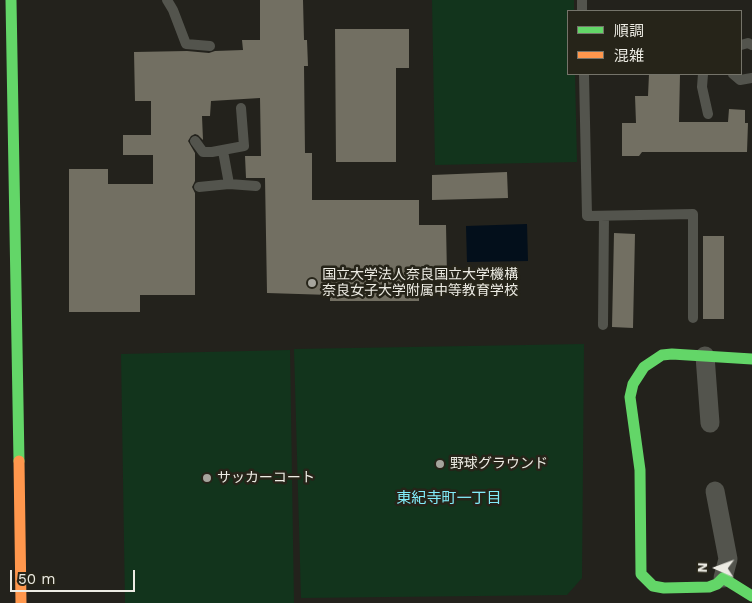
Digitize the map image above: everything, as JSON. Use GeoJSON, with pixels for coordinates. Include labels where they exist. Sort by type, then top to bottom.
{"type":"FeatureCollection","features":[{"type":"Feature","properties":{"kind":"street"},"geometry":{"type":"LineString","coordinates":[[7,2],[13,114],[8,344],[21,603]]}},
{"type":"Feature","properties":{"kind":"street"},"geometry":{"type":"LineString","coordinates":[[715,491],[728,559],[723,578],[717,584],[709,587],[664,588],[654,586],[641,574],[640,566],[640,470],[630,397],[633,384],[644,367],[662,355],[752,359]]}},
{"type":"Feature","properties":{"kind":"street"},"geometry":{"type":"LineString","coordinates":[[706,356],[710,423]]}},
{"type":"Feature","properties":{"kind":"street"},"geometry":{"type":"LineString","coordinates":[[723,578],[752,596]]}},
{"type":"Feature","properties":{"kind":"lane"},"geometry":{"type":"LineString","coordinates":[[167,0],[173,10],[186,44],[210,46]]}},
{"type":"Feature","properties":{"kind":"lane"},"geometry":{"type":"LineString","coordinates":[[584,75],[587,216],[693,214],[693,318]]}},
{"type":"Feature","properties":{"kind":"lane"},"geometry":{"type":"LineString","coordinates":[[703,75],[702,87],[708,114]]}},
{"type":"Feature","properties":{"kind":"lane"},"geometry":{"type":"LineString","coordinates":[[733,75],[740,80],[752,78]]}},
{"type":"Feature","properties":{"kind":"lane"},"geometry":{"type":"LineString","coordinates":[[195,141],[203,152],[223,151],[244,146],[241,108]]}},
{"type":"Feature","properties":{"kind":"lane"},"geometry":{"type":"LineString","coordinates":[[0,125],[13,114]]}},
{"type":"Feature","properties":{"kind":"lane"},"geometry":{"type":"LineString","coordinates":[[223,151],[229,184]]}},
{"type":"Feature","properties":{"kind":"lane"},"geometry":{"type":"LineString","coordinates":[[199,187],[229,184],[256,186]]}},
{"type":"Feature","properties":{"kind":"lane"},"geometry":{"type":"LineString","coordinates":[[603,325],[604,216]]}},
{"type":"Feature","properties":{"kind":"green space"},"geometry":{"type":"Polygon","coordinates":[[[432,0],[574,0],[574,10],[567,10],[567,75],[575,75],[577,162],[435,165],[432,0]]]}},
{"type":"Feature","properties":{"kind":"green space","name":"野球グラウンド"},"geometry":{"type":"Polygon","coordinates":[[[584,344],[582,578],[567,595],[301,598],[294,349],[584,344]]]}},
{"type":"Feature","properties":{"kind":"green space","name":"サッカーコート"},"geometry":{"type":"Polygon","coordinates":[[[290,350],[294,603],[125,603],[121,354],[290,350]]]}},
{"type":"Feature","properties":{"kind":"water"},"geometry":{"type":"Polygon","coordinates":[[[527,224],[528,261],[467,262],[466,226],[527,224]]]}},
{"type":"Feature","properties":{"kind":"building"},"geometry":{"type":"Polygon","coordinates":[[[260,0],[303,0],[304,40],[307,40],[308,66],[304,66],[305,153],[312,153],[312,200],[419,200],[419,225],[446,225],[447,275],[419,276],[419,301],[330,301],[330,295],[267,293],[265,178],[246,178],[245,156],[261,156],[260,98],[211,101],[210,116],[202,116],[203,140],[195,134],[188,141],[195,153],[195,181],[192,187],[195,193],[195,295],[140,295],[140,312],[69,312],[69,169],[108,169],[108,184],[153,184],[153,155],[123,155],[123,135],[151,135],[151,101],[135,101],[134,52],[187,51],[209,53],[243,50],[242,40],[260,40],[260,0]]]}},
{"type":"Feature","properties":{"kind":"building"},"geometry":{"type":"Polygon","coordinates":[[[335,29],[409,29],[409,68],[396,68],[396,162],[336,162],[335,29]]]}},
{"type":"Feature","properties":{"kind":"building"},"geometry":{"type":"Polygon","coordinates":[[[649,75],[680,75],[679,122],[728,122],[729,109],[745,110],[745,123],[748,123],[747,152],[642,152],[639,156],[622,156],[622,123],[636,123],[635,96],[648,96],[649,75]]]}},
{"type":"Feature","properties":{"kind":"building"},"geometry":{"type":"Polygon","coordinates":[[[507,172],[508,198],[432,200],[432,175],[507,172]]]}},
{"type":"Feature","properties":{"kind":"building"},"geometry":{"type":"Polygon","coordinates":[[[614,233],[635,234],[633,328],[612,327],[614,233]]]}},
{"type":"Feature","properties":{"kind":"building"},"geometry":{"type":"Polygon","coordinates":[[[703,236],[724,236],[724,319],[703,319],[703,236]]]}},
{"type":"Feature","properties":{"kind":"traffic: fast"},"geometry":{"type":"LineString","coordinates":[[11,0],[19,461]]}},
{"type":"Feature","properties":{"kind":"traffic: fast"},"geometry":{"type":"LineString","coordinates":[[752,359],[662,355],[644,367],[633,384],[630,397],[640,470],[641,574],[653,586],[664,588],[709,587],[717,584],[723,578],[752,596]]}},
{"type":"Feature","properties":{"kind":"traffic: slow"},"geometry":{"type":"LineString","coordinates":[[19,461],[21,603]]}},
{"type":"Feature","properties":{"kind":"place","name":"国立大学法人奈良国立大学機構 奈良女子大学附属中等教育学校"},"geometry":{"type":"Point","coordinates":[312,283]}},
{"type":"Feature","properties":{"kind":"place","name":"野球グラウンド"},"geometry":{"type":"Point","coordinates":[440,464]}},
{"type":"Feature","properties":{"kind":"place","name":"サッカーコート"},"geometry":{"type":"Point","coordinates":[207,478]}},
{"type":"Feature","properties":{"kind":"district","name":"東紀寺町一丁目"},"geometry":{"type":"Point","coordinates":[449,499]}}]}
